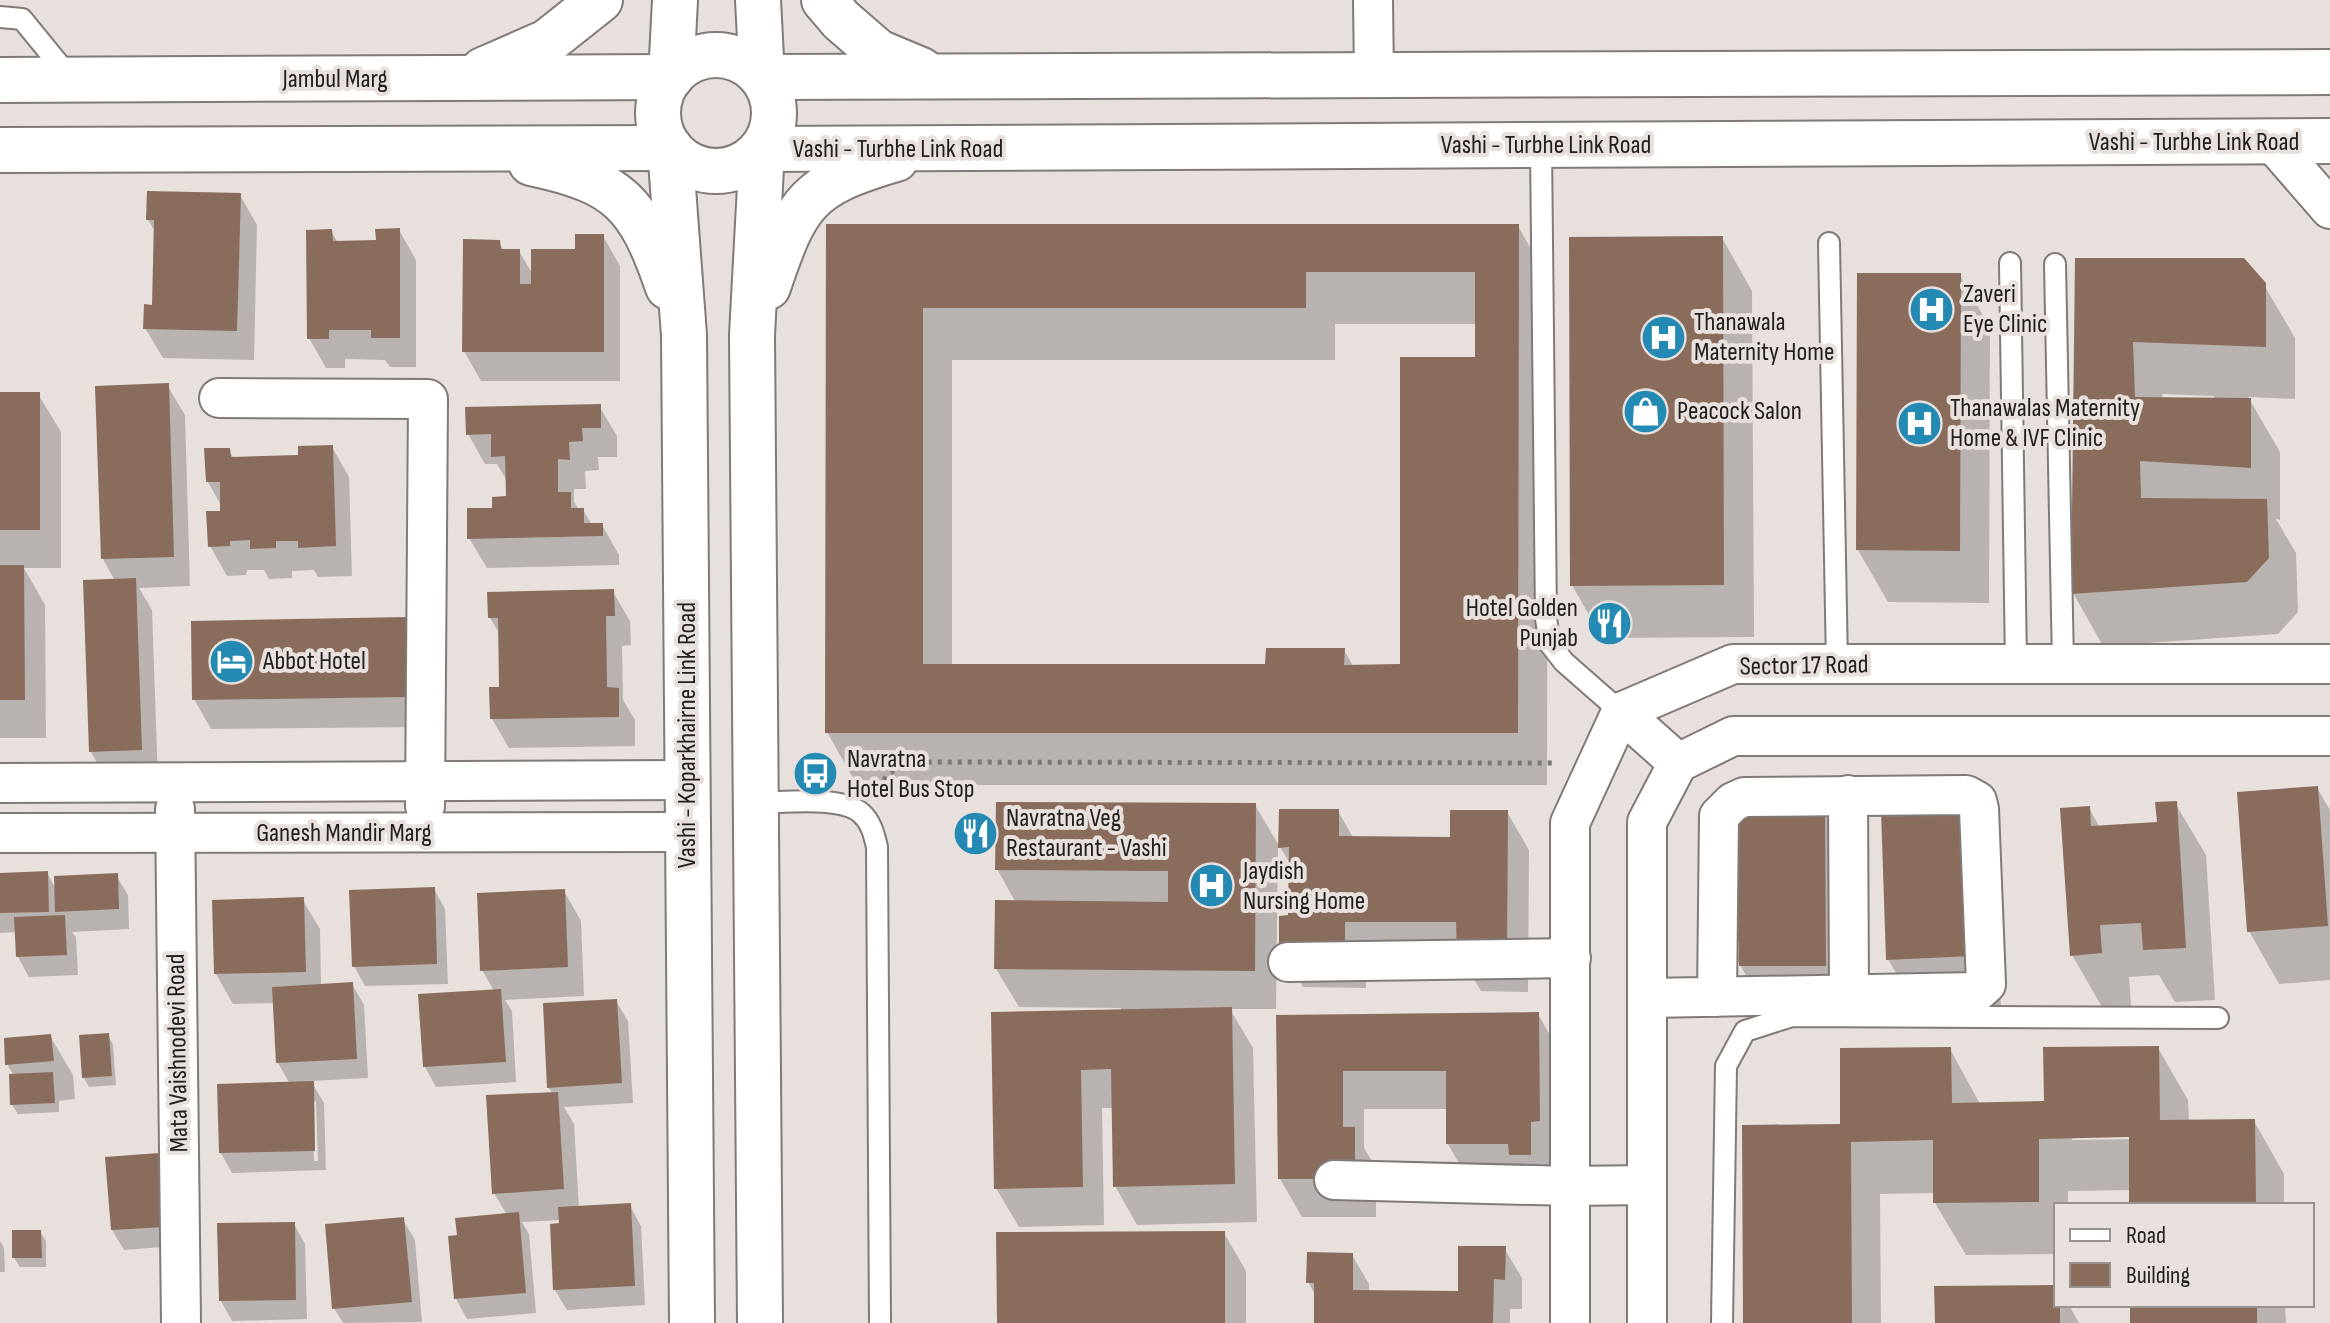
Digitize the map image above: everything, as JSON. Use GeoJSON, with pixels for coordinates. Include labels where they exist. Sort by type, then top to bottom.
{"type":"FeatureCollection","features":[{"type":"Feature","properties":{"kind":"main road"},"geometry":{"type":"LineString","coordinates":[[466,78],[547,42],[600,0]]}},
{"type":"Feature","properties":{"kind":"main road"},"geometry":{"type":"LineString","coordinates":[[671,77],[675,0]]}},
{"type":"Feature","properties":{"kind":"main road"},"geometry":{"type":"LineString","coordinates":[[758,0],[762,77]]}},
{"type":"Feature","properties":{"kind":"main road"},"geometry":{"type":"LineString","coordinates":[[824,0],[841,20],[878,52],[933,75]]}},
{"type":"Feature","properties":{"kind":"main road"},"geometry":{"type":"LineString","coordinates":[[716,55],[734,57],[749,65],[762,77],[772,94],[775,113],[771,132],[762,149],[749,162],[733,169],[715,171],[698,168],[683,160],[670,148],[661,132],[658,112],[661,94],[671,77],[691,61],[716,55]]}},
{"type":"Feature","properties":{"kind":"main road"},"geometry":{"type":"LineString","coordinates":[[762,77],[2330,72]]}},
{"type":"Feature","properties":{"kind":"main road","name":"Jambul Marg"},"geometry":{"type":"LineString","coordinates":[[0,80],[671,77]]}},
{"type":"Feature","properties":{"kind":"main road","name":"Vashi - Turbhe Link Road"},"geometry":{"type":"LineString","coordinates":[[762,149],[2330,141]]}},
{"type":"Feature","properties":{"kind":"main road"},"geometry":{"type":"LineString","coordinates":[[0,150],[670,148]]}},
{"type":"Feature","properties":{"kind":"main road","name":"Vashi - Koparkhairne Link Road"},"geometry":{"type":"LineString","coordinates":[[670,148],[684,335],[692,1323]]}},
{"type":"Feature","properties":{"kind":"main road"},"geometry":{"type":"LineString","coordinates":[[466,149],[566,170],[600,184],[630,206],[652,242],[684,335]]}},
{"type":"Feature","properties":{"kind":"main road"},"geometry":{"type":"LineString","coordinates":[[760,1323],[752,335],[762,149]]}},
{"type":"Feature","properties":{"kind":"main road"},"geometry":{"type":"LineString","coordinates":[[752,335],[785,238],[801,207],[827,185],[869,167],[933,149]]}},
{"type":"Feature","properties":{"kind":"street"},"geometry":{"type":"LineString","coordinates":[[1373,0],[1374,75]]}},
{"type":"Feature","properties":{"kind":"street"},"geometry":{"type":"LineString","coordinates":[[2271,141],[2330,209]]}},
{"type":"Feature","properties":{"kind":"street"},"geometry":{"type":"LineString","coordinates":[[219,398],[428,399],[425,833]]}},
{"type":"Feature","properties":{"kind":"street","name":"Sector 17 Road"},"geometry":{"type":"LineString","coordinates":[[1621,712],[1733,664],[2330,664]]}},
{"type":"Feature","properties":{"kind":"street"},"geometry":{"type":"LineString","coordinates":[[1570,1323],[1570,823],[1621,712],[1678,763]]}},
{"type":"Feature","properties":{"kind":"street"},"geometry":{"type":"LineString","coordinates":[[1647,1323],[1647,822],[1678,763],[1733,736],[2330,736]]}},
{"type":"Feature","properties":{"kind":"street","name":"Ganesh Mandir Marg"},"geometry":{"type":"LineString","coordinates":[[0,783],[688,780]]}},
{"type":"Feature","properties":{"kind":"street","name":"Mata Vaishnodevi Road"},"geometry":{"type":"LineString","coordinates":[[175,782],[181,1323]]}},
{"type":"Feature","properties":{"kind":"street"},"geometry":{"type":"LineString","coordinates":[[1848,795],[1849,994]]}},
{"type":"Feature","properties":{"kind":"street"},"geometry":{"type":"LineString","coordinates":[[1649,998],[1717,997],[1849,994],[1977,992],[1986,984],[1977,801],[1966,795],[1744,797],[1725,808],[1719,816],[1717,997]]}},
{"type":"Feature","properties":{"kind":"street","name":"Ganesh Mandir Marg"},"geometry":{"type":"LineString","coordinates":[[0,833],[688,832]]}},
{"type":"Feature","properties":{"kind":"street"},"geometry":{"type":"LineString","coordinates":[[1288,962],[1571,958]]}},
{"type":"Feature","properties":{"kind":"street"},"geometry":{"type":"LineString","coordinates":[[1334,1180],[1647,1185]]}},
{"type":"Feature","properties":{"kind":"lane"},"geometry":{"type":"LineString","coordinates":[[0,17],[22,19],[72,80]]}},
{"type":"Feature","properties":{"kind":"lane"},"geometry":{"type":"LineString","coordinates":[[1541,146],[1546,619],[1550,644],[1564,662],[1621,712]]}},
{"type":"Feature","properties":{"kind":"lane"},"geometry":{"type":"LineString","coordinates":[[1829,243],[1837,664]]}},
{"type":"Feature","properties":{"kind":"lane"},"geometry":{"type":"LineString","coordinates":[[2010,263],[2016,664]]}},
{"type":"Feature","properties":{"kind":"lane"},"geometry":{"type":"LineString","coordinates":[[2055,264],[2063,664]]}},
{"type":"Feature","properties":{"kind":"lane"},"geometry":{"type":"LineString","coordinates":[[755,803],[843,804],[860,813],[873,829],[877,847],[880,1323]]}},
{"type":"Feature","properties":{"kind":"lane"},"geometry":{"type":"LineString","coordinates":[[1722,1323],[1726,1066],[1745,1031],[1792,1016],[2218,1018]]}},
{"type":"Feature","properties":{"kind":"path"},"geometry":{"type":"LineString","coordinates":[[860,813],[888,774],[910,762],[1597,763]]}},
{"type":"Feature","properties":{"kind":"building"},"geometry":{"type":"Polygon","coordinates":[[[147,191],[241,193],[237,331],[143,329],[144,304],[152,305],[154,220],[146,220],[147,191]]]}},
{"type":"Feature","properties":{"kind":"building"},"geometry":{"type":"Polygon","coordinates":[[[826,224],[1519,224],[1518,733],[825,733],[826,224]],[[1306,272],[1306,308],[923,308],[923,664],[1265,664],[1266,648],[1345,648],[1344,665],[1400,664],[1400,357],[1475,357],[1475,272],[1306,272]]]}},
{"type":"Feature","properties":{"kind":"building"},"geometry":{"type":"Polygon","coordinates":[[[400,228],[400,338],[371,338],[371,330],[329,330],[329,339],[307,339],[306,230],[332,229],[333,241],[376,240],[375,229],[400,228]]]}},
{"type":"Feature","properties":{"kind":"building"},"geometry":{"type":"Polygon","coordinates":[[[575,234],[604,234],[604,352],[462,352],[463,239],[500,240],[501,249],[520,249],[520,284],[531,284],[531,249],[575,249],[575,234]]]}},
{"type":"Feature","properties":{"kind":"building","name":"Peacock Salon"},"geometry":{"type":"Polygon","coordinates":[[[1723,236],[1724,585],[1570,586],[1569,237],[1723,236]]]}},
{"type":"Feature","properties":{"kind":"building"},"geometry":{"type":"Polygon","coordinates":[[[2075,258],[2244,258],[2266,283],[2266,347],[2133,342],[2135,397],[2251,398],[2251,468],[2140,461],[2141,498],[2267,499],[2269,558],[2247,582],[2071,594],[2075,258]]]}},
{"type":"Feature","properties":{"kind":"building"},"geometry":{"type":"Polygon","coordinates":[[[1857,273],[1961,273],[1960,551],[1856,550],[1857,273]]]}},
{"type":"Feature","properties":{"kind":"building"},"geometry":{"type":"Polygon","coordinates":[[[169,383],[174,557],[101,559],[95,386],[169,383]]]}},
{"type":"Feature","properties":{"kind":"building"},"geometry":{"type":"Polygon","coordinates":[[[0,392],[40,392],[40,530],[0,530],[0,392]]]}},
{"type":"Feature","properties":{"kind":"building"},"geometry":{"type":"Polygon","coordinates":[[[601,404],[601,428],[582,428],[583,441],[569,442],[570,460],[558,459],[558,492],[571,492],[571,508],[584,508],[584,523],[603,523],[603,536],[467,539],[467,508],[492,508],[492,497],[506,496],[505,456],[491,457],[491,434],[466,435],[465,407],[601,404]]]}},
{"type":"Feature","properties":{"kind":"building"},"geometry":{"type":"Polygon","coordinates":[[[333,445],[336,546],[298,548],[298,541],[276,541],[276,548],[250,549],[250,540],[230,541],[230,546],[208,547],[206,511],[220,511],[220,482],[206,482],[204,448],[230,448],[231,457],[298,455],[298,446],[333,445]]]}},
{"type":"Feature","properties":{"kind":"building"},"geometry":{"type":"Polygon","coordinates":[[[0,565],[24,565],[25,700],[0,700],[0,565]]]}},
{"type":"Feature","properties":{"kind":"building"},"geometry":{"type":"Polygon","coordinates":[[[136,578],[142,750],[89,752],[83,580],[136,578]]]}},
{"type":"Feature","properties":{"kind":"building"},"geometry":{"type":"Polygon","coordinates":[[[614,589],[615,616],[606,616],[607,687],[619,688],[619,717],[490,719],[489,687],[499,687],[498,618],[488,618],[487,592],[614,589]]]}},
{"type":"Feature","properties":{"kind":"building"},"geometry":{"type":"Polygon","coordinates":[[[406,617],[407,697],[192,700],[191,621],[406,617]]]}},
{"type":"Feature","properties":{"kind":"building"},"geometry":{"type":"Polygon","coordinates":[[[2318,786],[2328,926],[2247,932],[2237,792],[2318,786]]]}},
{"type":"Feature","properties":{"kind":"building"},"geometry":{"type":"Polygon","coordinates":[[[2177,801],[2186,948],[2143,950],[2141,923],[2100,925],[2102,953],[2070,956],[2060,808],[2090,806],[2091,826],[2157,822],[2155,802],[2177,801]]]}},
{"type":"Feature","properties":{"kind":"building","name":"Jaydish Nursing Home"},"geometry":{"type":"Polygon","coordinates":[[[996,802],[1256,803],[1255,971],[994,969],[995,900],[1168,902],[1168,871],[995,870],[996,802]]]}},
{"type":"Feature","properties":{"kind":"building"},"geometry":{"type":"Polygon","coordinates":[[[1967,808],[1972,956],[1886,960],[1881,811],[1967,808]]]}},
{"type":"Feature","properties":{"kind":"building"},"geometry":{"type":"Polygon","coordinates":[[[1279,809],[1339,809],[1339,836],[1450,837],[1450,810],[1508,810],[1507,954],[1457,953],[1456,922],[1345,922],[1345,950],[1279,949],[1279,916],[1288,915],[1289,847],[1278,848],[1279,809]]]}},
{"type":"Feature","properties":{"kind":"building"},"geometry":{"type":"Polygon","coordinates":[[[1737,809],[1825,809],[1826,966],[1739,966],[1739,943],[1725,943],[1737,809]]]}},
{"type":"Feature","properties":{"kind":"building"},"geometry":{"type":"Polygon","coordinates":[[[48,871],[49,912],[0,913],[0,873],[48,871]]]}},
{"type":"Feature","properties":{"kind":"building"},"geometry":{"type":"Polygon","coordinates":[[[118,873],[119,909],[55,912],[54,876],[118,873]]]}},
{"type":"Feature","properties":{"kind":"building"},"geometry":{"type":"Polygon","coordinates":[[[435,887],[437,964],[352,967],[349,890],[435,887]]]}},
{"type":"Feature","properties":{"kind":"building"},"geometry":{"type":"Polygon","coordinates":[[[565,889],[568,967],[480,971],[477,893],[565,889]]]}},
{"type":"Feature","properties":{"kind":"building"},"geometry":{"type":"Polygon","coordinates":[[[304,897],[306,972],[214,974],[212,900],[304,897]]]}},
{"type":"Feature","properties":{"kind":"building"},"geometry":{"type":"Polygon","coordinates":[[[65,915],[67,955],[16,957],[14,917],[65,915]]]}},
{"type":"Feature","properties":{"kind":"building"},"geometry":{"type":"Polygon","coordinates":[[[353,982],[357,1059],[276,1063],[272,987],[353,982]]]}},
{"type":"Feature","properties":{"kind":"building"},"geometry":{"type":"Polygon","coordinates":[[[501,989],[506,1062],[423,1067],[418,994],[501,989]]]}},
{"type":"Feature","properties":{"kind":"building"},"geometry":{"type":"Polygon","coordinates":[[[617,999],[622,1083],[547,1088],[543,1003],[617,999]]]}},
{"type":"Feature","properties":{"kind":"building"},"geometry":{"type":"Polygon","coordinates":[[[1232,1007],[1235,1184],[1113,1187],[1111,1069],[1081,1070],[1083,1187],[994,1189],[991,1012],[1232,1007]]]}},
{"type":"Feature","properties":{"kind":"building"},"geometry":{"type":"Polygon","coordinates":[[[1539,1012],[1540,1121],[1531,1122],[1531,1155],[1509,1155],[1508,1144],[1446,1144],[1446,1071],[1343,1071],[1343,1127],[1355,1127],[1355,1179],[1278,1179],[1276,1015],[1539,1012]]]}},
{"type":"Feature","properties":{"kind":"building"},"geometry":{"type":"Polygon","coordinates":[[[109,1033],[112,1076],[82,1078],[79,1035],[109,1033]]]}},
{"type":"Feature","properties":{"kind":"building"},"geometry":{"type":"Polygon","coordinates":[[[51,1034],[54,1061],[5,1065],[4,1038],[51,1034]]]}},
{"type":"Feature","properties":{"kind":"building"},"geometry":{"type":"Polygon","coordinates":[[[2159,1046],[2160,1120],[2255,1119],[2256,1203],[2129,1203],[2129,1137],[2039,1139],[2039,1202],[1933,1203],[1933,1140],[1851,1142],[1852,1323],[1743,1323],[1742,1125],[1840,1124],[1840,1048],[1951,1047],[1952,1103],[2044,1101],[2043,1047],[2159,1046]]]}},
{"type":"Feature","properties":{"kind":"building"},"geometry":{"type":"Polygon","coordinates":[[[53,1072],[55,1103],[10,1105],[9,1074],[53,1072]]]}},
{"type":"Feature","properties":{"kind":"building"},"geometry":{"type":"Polygon","coordinates":[[[314,1081],[315,1151],[219,1153],[217,1084],[314,1081]]]}},
{"type":"Feature","properties":{"kind":"building"},"geometry":{"type":"Polygon","coordinates":[[[558,1092],[564,1189],[492,1194],[486,1095],[558,1092]]]}},
{"type":"Feature","properties":{"kind":"building"},"geometry":{"type":"Polygon","coordinates":[[[159,1153],[165,1227],[111,1230],[105,1157],[159,1153]]]}},
{"type":"Feature","properties":{"kind":"building"},"geometry":{"type":"Polygon","coordinates":[[[631,1203],[635,1286],[553,1290],[550,1224],[559,1223],[558,1207],[631,1203]]]}},
{"type":"Feature","properties":{"kind":"building"},"geometry":{"type":"Polygon","coordinates":[[[519,1212],[526,1293],[454,1299],[448,1236],[457,1235],[455,1218],[519,1212]]]}},
{"type":"Feature","properties":{"kind":"building"},"geometry":{"type":"Polygon","coordinates":[[[404,1217],[412,1302],[332,1309],[325,1224],[404,1217]]]}},
{"type":"Feature","properties":{"kind":"building"},"geometry":{"type":"Polygon","coordinates":[[[295,1222],[296,1300],[219,1301],[217,1223],[295,1222]]]}},
{"type":"Feature","properties":{"kind":"building"},"geometry":{"type":"Polygon","coordinates":[[[12,1230],[41,1230],[42,1258],[12,1258],[12,1230]]]}},
{"type":"Feature","properties":{"kind":"building"},"geometry":{"type":"Polygon","coordinates":[[[1225,1231],[1225,1323],[997,1323],[996,1232],[1225,1231]]]}},
{"type":"Feature","properties":{"kind":"building"},"geometry":{"type":"Polygon","coordinates":[[[1458,1246],[1506,1246],[1505,1280],[1494,1279],[1493,1323],[1314,1323],[1314,1283],[1306,1283],[1307,1252],[1353,1253],[1353,1290],[1458,1291],[1458,1246]]]}},
{"type":"Feature","properties":{"kind":"building"},"geometry":{"type":"Polygon","coordinates":[[[2054,1285],[2054,1307],[2060,1307],[2060,1323],[1935,1323],[1934,1286],[2054,1285]]]}},
{"type":"Feature","properties":{"kind":"building"},"geometry":{"type":"Polygon","coordinates":[[[2130,1307],[2257,1307],[2257,1323],[2130,1323],[2130,1307]]]}},
{"type":"Feature","properties":{"kind":"place","name":"Zaveri Eye Clinic"},"geometry":{"type":"Point","coordinates":[1932,309]}},
{"type":"Feature","properties":{"kind":"place","name":"Thanawala Maternity Home"},"geometry":{"type":"Point","coordinates":[1663,337]}},
{"type":"Feature","properties":{"kind":"place","name":"Peacock Salon"},"geometry":{"type":"Point","coordinates":[1646,411]}},
{"type":"Feature","properties":{"kind":"place","name":"Thanawalas Maternity Home & IVF Clinic"},"geometry":{"type":"Point","coordinates":[1919,423]}},
{"type":"Feature","properties":{"kind":"place","name":"Hotel Golden Punjab"},"geometry":{"type":"Point","coordinates":[1609,623]}},
{"type":"Feature","properties":{"kind":"place","name":"Abbot Hotel"},"geometry":{"type":"Point","coordinates":[232,661]}},
{"type":"Feature","properties":{"kind":"place","name":"Navratna Hotel Bus Stop"},"geometry":{"type":"Point","coordinates":[816,774]}},
{"type":"Feature","properties":{"kind":"place","name":"Navratna Veg Restaurant - Vashi"},"geometry":{"type":"Point","coordinates":[975,833]}},
{"type":"Feature","properties":{"kind":"place","name":"Jaydish Nursing Home"},"geometry":{"type":"Point","coordinates":[1212,886]}}]}
